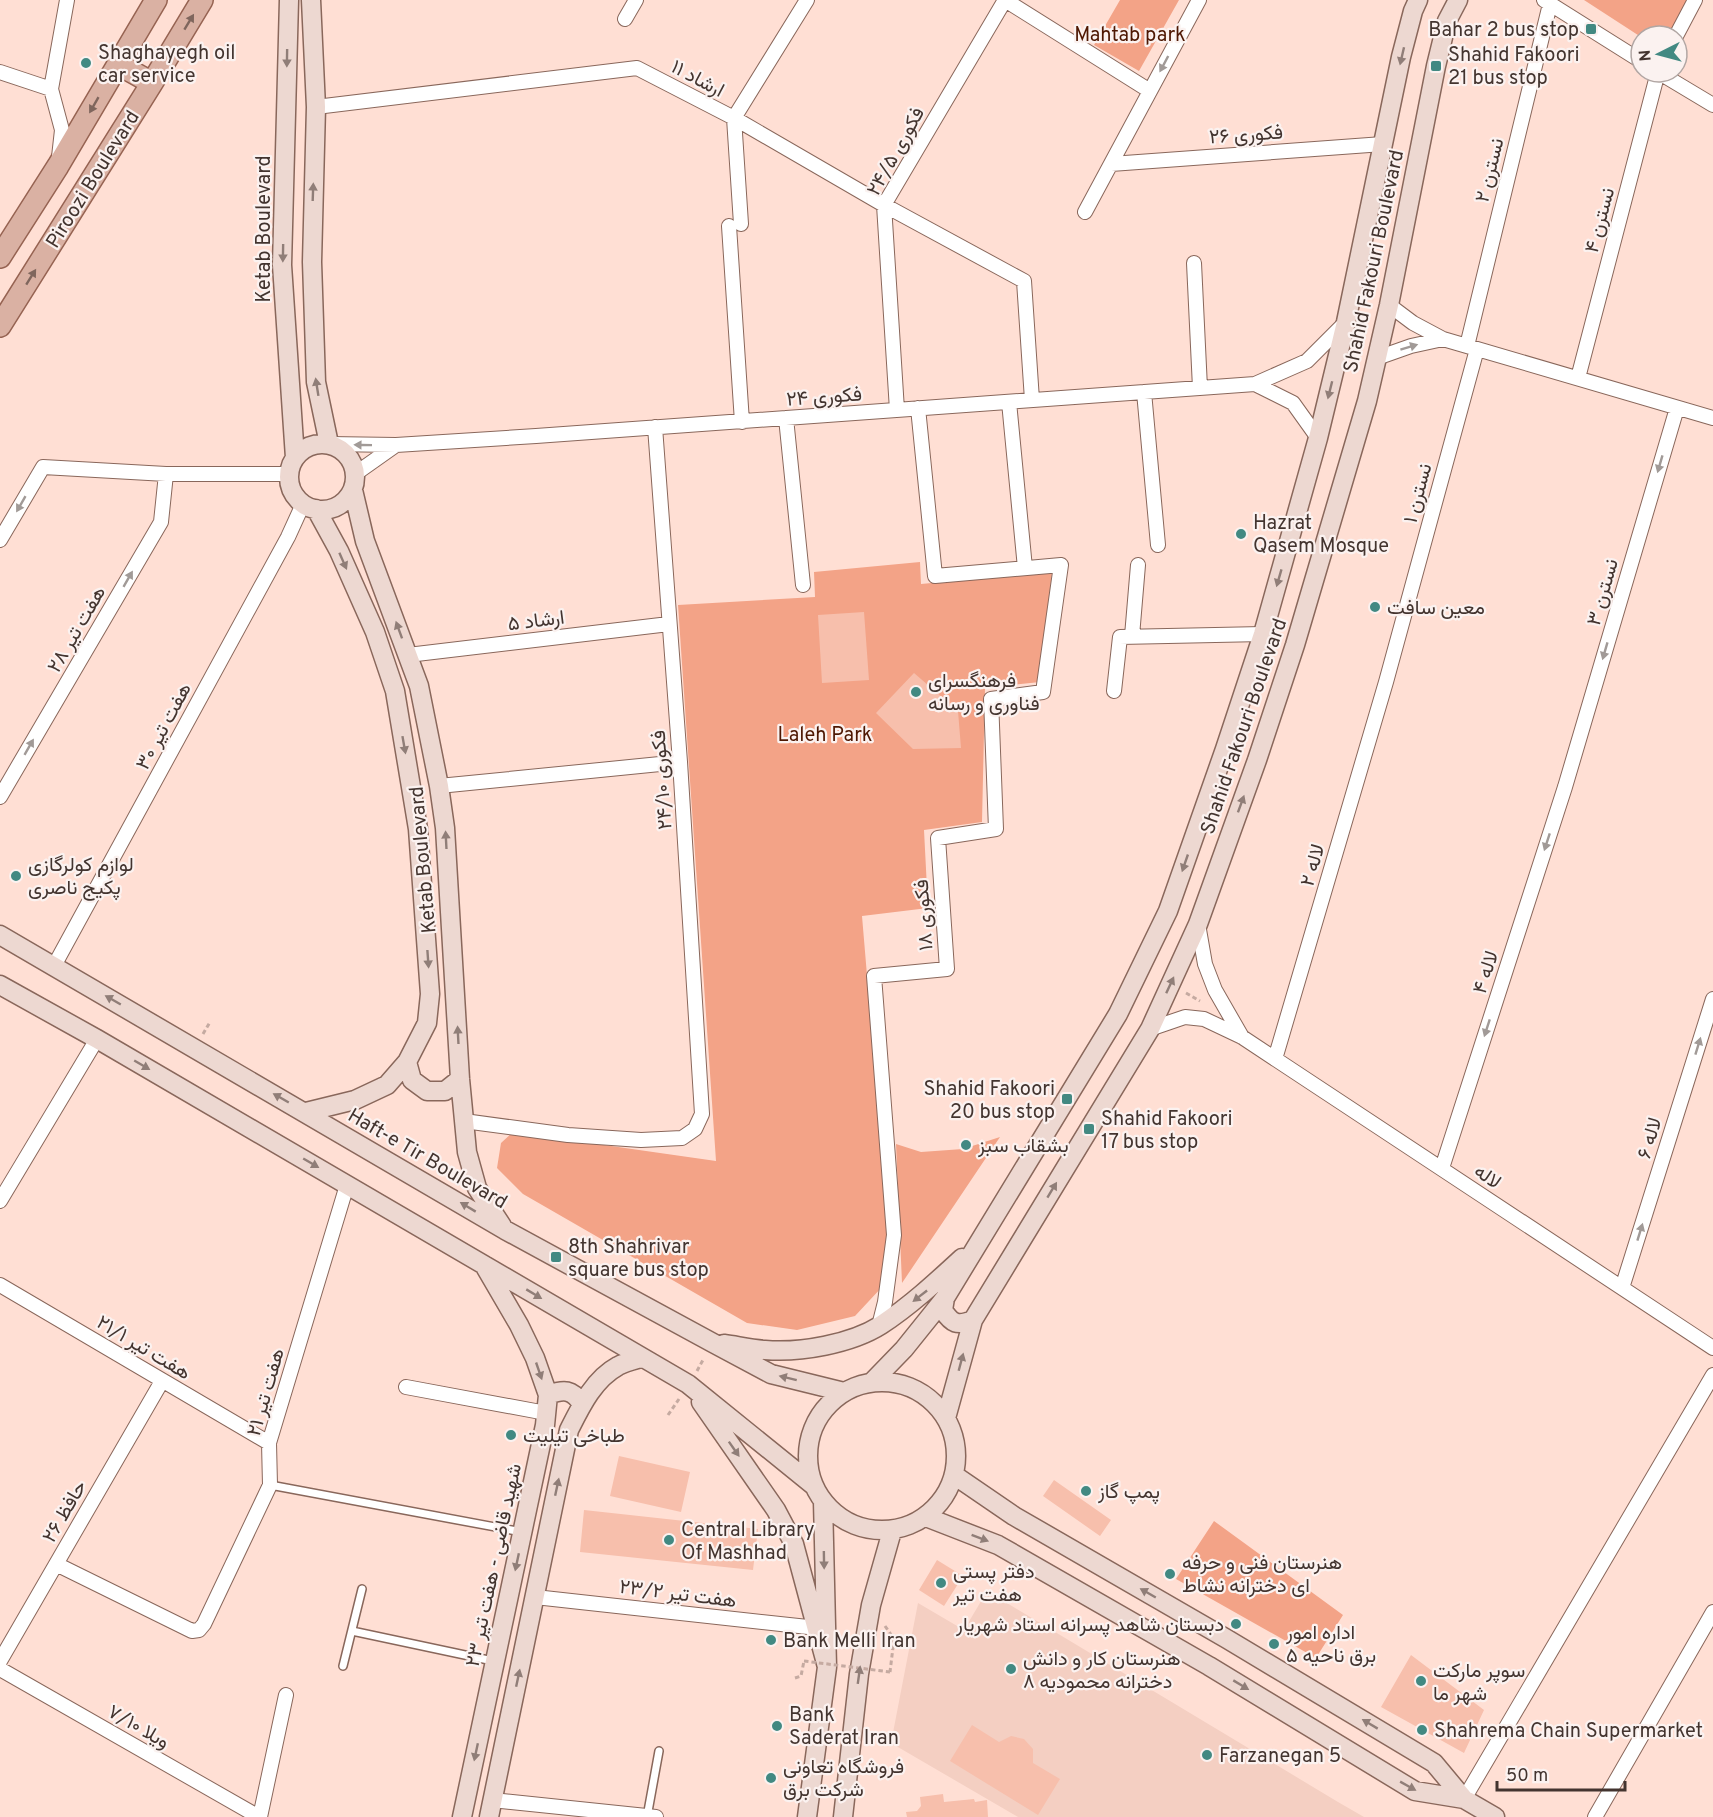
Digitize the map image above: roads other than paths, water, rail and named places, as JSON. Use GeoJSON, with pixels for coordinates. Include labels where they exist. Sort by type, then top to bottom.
{"type":"FeatureCollection","features":[{"type":"Feature","properties":{"kind":"main road","name":"Piroozi Boulevard"},"geometry":{"type":"LineString","coordinates":[[0,257],[58,166],[156,0]]}},
{"type":"Feature","properties":{"kind":"main road","name":"Piroozi Boulevard"},"geometry":{"type":"LineString","coordinates":[[0,326],[202,0]]}},
{"type":"Feature","properties":{"kind":"main road","name":"Ketab Boulevard"},"geometry":{"type":"LineString","coordinates":[[289,0],[282,265],[292,466]]}},
{"type":"Feature","properties":{"kind":"main road"},"geometry":{"type":"LineString","coordinates":[[311,0],[316,107],[312,262],[315,360],[316,382],[329,444]]}},
{"type":"Feature","properties":{"kind":"main road","name":"Shahid Fakouri Boulevard"},"geometry":{"type":"LineString","coordinates":[[872,1382],[904,1350],[945,1298],[1118,1014],[1164,920],[1225,749],[1263,633],[1318,438],[1346,322],[1401,57],[1418,0]]}},
{"type":"Feature","properties":{"kind":"main road","name":"Shahid Fakouri Boulevard"},"geometry":{"type":"LineString","coordinates":[[946,1418],[973,1320],[1150,1029],[1198,924],[1257,760],[1295,645],[1367,401],[1389,305],[1436,66],[1447,21],[1458,0]]}},
{"type":"Feature","properties":{"kind":"main road"},"geometry":{"type":"LineString","coordinates":[[118,64],[152,83]]}},
{"type":"Feature","properties":{"kind":"main road"},"geometry":{"type":"LineString","coordinates":[[316,444],[329,444],[341,449],[350,459],[354,482],[344,502],[331,509],[309,506],[295,496],[290,485],[292,466],[304,449],[316,444]]}},
{"type":"Feature","properties":{"kind":"main road","name":"Ketab Boulevard"},"geometry":{"type":"LineString","coordinates":[[354,482],[365,541],[419,686],[445,828],[460,1079],[467,1152],[477,1188],[505,1230]]}},
{"type":"Feature","properties":{"kind":"main road","name":"Ketab Boulevard"},"geometry":{"type":"LineString","coordinates":[[306,1112],[355,1100],[387,1084],[407,1062],[427,1023],[430,994],[418,829],[394,691],[371,622],[339,551],[309,506]]}},
{"type":"Feature","properties":{"kind":"main road","name":"Haft-e Tir Boulevard"},"geometry":{"type":"LineString","coordinates":[[0,935],[505,1230],[713,1343],[771,1374],[844,1392]]}},
{"type":"Feature","properties":{"kind":"main road"},"geometry":{"type":"LineString","coordinates":[[0,985],[97,1039],[688,1384],[813,1485]]}},
{"type":"Feature","properties":{"kind":"main road"},"geometry":{"type":"LineString","coordinates":[[407,1062],[412,1080],[427,1091],[445,1091],[460,1079]]}},
{"type":"Feature","properties":{"kind":"main road"},"geometry":{"type":"LineString","coordinates":[[713,1343],[767,1350],[808,1349],[845,1341],[879,1326],[925,1292],[979,1243]]}},
{"type":"Feature","properties":{"kind":"main road","name":"شهید قاضی - هفت تیر ۲۳"},"geometry":{"type":"LineString","coordinates":[[462,1817],[523,1532],[545,1425],[547,1404],[535,1358],[519,1325],[483,1264]]}},
{"type":"Feature","properties":{"kind":"main road"},"geometry":{"type":"LineString","coordinates":[[945,1298],[943,1310],[950,1320],[961,1324],[973,1320]]}},
{"type":"Feature","properties":{"kind":"main road"},"geometry":{"type":"LineString","coordinates":[[491,1808],[569,1430],[582,1404],[604,1376],[619,1365],[641,1358]]}},
{"type":"Feature","properties":{"kind":"main road"},"geometry":{"type":"LineString","coordinates":[[872,1382],[894,1382],[915,1389],[933,1401],[946,1418],[954,1436],[957,1456],[954,1475],[948,1491],[939,1504],[926,1517],[910,1526],[892,1530],[872,1530],[853,1525],[836,1515],[823,1502],[813,1485],[808,1466],[808,1444],[815,1423],[827,1405],[844,1392],[858,1385],[872,1382]]}},
{"type":"Feature","properties":{"kind":"main road"},"geometry":{"type":"LineString","coordinates":[[688,1384],[776,1510],[794,1544],[827,1667]]}},
{"type":"Feature","properties":{"kind":"main road"},"geometry":{"type":"LineString","coordinates":[[547,1404],[558,1391],[567,1391],[575,1395],[582,1404]]}},
{"type":"Feature","properties":{"kind":"main road"},"geometry":{"type":"LineString","coordinates":[[954,1475],[1014,1516],[1227,1639],[1434,1763],[1472,1808]]}},
{"type":"Feature","properties":{"kind":"main road"},"geometry":{"type":"LineString","coordinates":[[807,1817],[827,1667],[823,1502]]}},
{"type":"Feature","properties":{"kind":"main road"},"geometry":{"type":"LineString","coordinates":[[926,1517],[998,1545],[1209,1666],[1415,1791],[1495,1817]]}},
{"type":"Feature","properties":{"kind":"main road"},"geometry":{"type":"LineString","coordinates":[[843,1817],[863,1651],[871,1605],[892,1530]]}},
{"type":"Feature","properties":{"kind":"main road"},"geometry":{"type":"LineString","coordinates":[[1209,1666],[1227,1639]]}},
{"type":"Feature","properties":{"kind":"street"},"geometry":{"type":"LineString","coordinates":[[58,166],[62,130],[51,89],[67,0]]}},
{"type":"Feature","properties":{"kind":"street"},"geometry":{"type":"LineString","coordinates":[[625,19],[636,0]]}},
{"type":"Feature","properties":{"kind":"street"},"geometry":{"type":"LineString","coordinates":[[742,422],[735,225],[734,118],[807,0]]}},
{"type":"Feature","properties":{"kind":"street"},"geometry":{"type":"LineString","coordinates":[[1005,0],[1150,91]]}},
{"type":"Feature","properties":{"kind":"street","name":"فکوری ۲۴/۵"},"geometry":{"type":"LineString","coordinates":[[897,410],[884,205],[1005,0]]}},
{"type":"Feature","properties":{"kind":"street"},"geometry":{"type":"LineString","coordinates":[[1085,212],[1198,0]]}},
{"type":"Feature","properties":{"kind":"street"},"geometry":{"type":"LineString","coordinates":[[1682,24],[1695,0]]}},
{"type":"Feature","properties":{"kind":"street"},"geometry":{"type":"LineString","coordinates":[[1547,2],[1629,54]]}},
{"type":"Feature","properties":{"kind":"street","name":"نسترن ۲"},"geometry":{"type":"LineString","coordinates":[[1472,347],[1547,2]]}},
{"type":"Feature","properties":{"kind":"street","name":"ارشاد ۱۱"},"geometry":{"type":"LineString","coordinates":[[316,107],[637,68],[734,118],[884,205],[1024,281],[1032,400]]}},
{"type":"Feature","properties":{"kind":"street"},"geometry":{"type":"LineString","coordinates":[[0,72],[51,89]]}},
{"type":"Feature","properties":{"kind":"street","name":"نسترن ۴"},"geometry":{"type":"LineString","coordinates":[[1578,378],[1655,84]]}},
{"type":"Feature","properties":{"kind":"street"},"geometry":{"type":"LineString","coordinates":[[1678,84],[1713,105]]}},
{"type":"Feature","properties":{"kind":"street","name":"فکوری ۲۶"},"geometry":{"type":"LineString","coordinates":[[1111,164],[1383,144]]}},
{"type":"Feature","properties":{"kind":"street"},"geometry":{"type":"LineString","coordinates":[[1194,262],[1200,388]]}},
{"type":"Feature","properties":{"kind":"street"},"geometry":{"type":"LineString","coordinates":[[1389,305],[1413,323],[1443,339],[1713,418]]}},
{"type":"Feature","properties":{"kind":"street"},"geometry":{"type":"LineString","coordinates":[[1255,384],[1307,360],[1346,322]]}},
{"type":"Feature","properties":{"kind":"street"},"geometry":{"type":"LineString","coordinates":[[1377,358],[1411,346],[1443,339]]}},
{"type":"Feature","properties":{"kind":"street","name":"نسترن ۱"},"geometry":{"type":"LineString","coordinates":[[1386,682],[1472,347]]}},
{"type":"Feature","properties":{"kind":"street"},"geometry":{"type":"LineString","coordinates":[[1255,384],[1293,403],[1318,438]]}},
{"type":"Feature","properties":{"kind":"street","name":"فکوری ۲۴"},"geometry":{"type":"LineString","coordinates":[[329,444],[396,445],[1255,384]]}},
{"type":"Feature","properties":{"kind":"street"},"geometry":{"type":"LineString","coordinates":[[1144,392],[1158,545]]}},
{"type":"Feature","properties":{"kind":"street"},"geometry":{"type":"LineString","coordinates":[[918,408],[934,576],[1025,568],[1009,402]]}},
{"type":"Feature","properties":{"kind":"street","name":"نسترن ۳"},"geometry":{"type":"LineString","coordinates":[[1565,787],[1677,408]]}},
{"type":"Feature","properties":{"kind":"street"},"geometry":{"type":"LineString","coordinates":[[786,418],[803,585]]}},
{"type":"Feature","properties":{"kind":"street","name":"فکوری ۲۴/۱۰"},"geometry":{"type":"LineString","coordinates":[[464,1121],[568,1135],[641,1140],[682,1138],[695,1129],[702,1114],[680,762],[655,427]]}},
{"type":"Feature","properties":{"kind":"street"},"geometry":{"type":"LineString","coordinates":[[354,482],[396,445]]}},
{"type":"Feature","properties":{"kind":"street"},"geometry":{"type":"LineString","coordinates":[[0,540],[43,467],[165,474],[292,466]]}},
{"type":"Feature","properties":{"kind":"street","name":"هفت تیر ۲۸"},"geometry":{"type":"LineString","coordinates":[[0,797],[161,522],[165,474]]}},
{"type":"Feature","properties":{"kind":"street","name":"هفت تیر ۳۰"},"geometry":{"type":"LineString","coordinates":[[54,966],[282,547],[309,506]]}},
{"type":"Feature","properties":{"kind":"street","name":"فکوری ١٨"},"geometry":{"type":"LineString","coordinates":[[879,1326],[885,1302],[894,1236],[874,976],[947,969],[938,838],[996,829],[991,699],[1043,692],[1061,565],[1025,568]]}},
{"type":"Feature","properties":{"kind":"street"},"geometry":{"type":"LineString","coordinates":[[1114,691],[1138,565]]}},
{"type":"Feature","properties":{"kind":"street","name":"ارشاد ۵"},"geometry":{"type":"LineString","coordinates":[[408,655],[669,624]]}},
{"type":"Feature","properties":{"kind":"street"},"geometry":{"type":"LineString","coordinates":[[1126,636],[1263,633]]}},
{"type":"Feature","properties":{"kind":"street","name":"لاله ۲"},"geometry":{"type":"LineString","coordinates":[[1275,1059],[1386,682]]}},
{"type":"Feature","properties":{"kind":"street"},"geometry":{"type":"LineString","coordinates":[[439,786],[680,762]]}},
{"type":"Feature","properties":{"kind":"street","name":"لاله ۴"},"geometry":{"type":"LineString","coordinates":[[1442,1168],[1565,787]]}},
{"type":"Feature","properties":{"kind":"street","name":"لاله"},"geometry":{"type":"LineString","coordinates":[[1198,924],[1205,964],[1215,990],[1242,1037]]}},
{"type":"Feature","properties":{"kind":"street","name":"لاله ۶"},"geometry":{"type":"LineString","coordinates":[[1622,1288],[1713,999]]}},
{"type":"Feature","properties":{"kind":"street","name":"لاله"},"geometry":{"type":"LineString","coordinates":[[1150,1029],[1185,1017],[1204,1019],[1242,1037],[1713,1348]]}},
{"type":"Feature","properties":{"kind":"street"},"geometry":{"type":"LineString","coordinates":[[0,1201],[97,1039]]}},
{"type":"Feature","properties":{"kind":"street","name":"هفت تیر ۲۱"},"geometry":{"type":"LineString","coordinates":[[56,1564],[192,1631],[199,1630],[204,1624],[270,1485],[268,1443],[347,1185]]}},
{"type":"Feature","properties":{"kind":"street","name":"هفت تیر ۲۱/۱"},"geometry":{"type":"LineString","coordinates":[[0,1285],[268,1443]]}},
{"type":"Feature","properties":{"kind":"street"},"geometry":{"type":"LineString","coordinates":[[1472,1808],[1596,1574],[1713,1375]]}},
{"type":"Feature","properties":{"kind":"street","name":"حافظ ۲۶"},"geometry":{"type":"LineString","coordinates":[[0,1661],[162,1381]]}},
{"type":"Feature","properties":{"kind":"street"},"geometry":{"type":"LineString","coordinates":[[406,1387],[547,1404]]}},
{"type":"Feature","properties":{"kind":"street","name":"هفت تیر ۲۳/۲"},"geometry":{"type":"LineString","coordinates":[[535,1597],[817,1628]]}},
{"type":"Feature","properties":{"kind":"street"},"geometry":{"type":"LineString","coordinates":[[1595,1817],[1709,1618]]}},
{"type":"Feature","properties":{"kind":"street","name":"ویلا ۷/۱۰"},"geometry":{"type":"LineString","coordinates":[[0,1670],[260,1817]]}},
{"type":"Feature","properties":{"kind":"street"},"geometry":{"type":"LineString","coordinates":[[260,1817],[286,1695]]}},
{"type":"Feature","properties":{"kind":"street"},"geometry":{"type":"LineString","coordinates":[[491,1808],[656,1817]]}},
{"type":"Feature","properties":{"kind":"lane"},"geometry":{"type":"LineString","coordinates":[[270,1485],[523,1532]]}},
{"type":"Feature","properties":{"kind":"lane"},"geometry":{"type":"LineString","coordinates":[[343,1666],[362,1589]]}},
{"type":"Feature","properties":{"kind":"lane"},"geometry":{"type":"LineString","coordinates":[[352,1631],[495,1662]]}},
{"type":"Feature","properties":{"kind":"lane"},"geometry":{"type":"LineString","coordinates":[[647,1817],[659,1751]]}},
{"type":"Feature","properties":{"kind":"place","name":"Bahar 2 bus stop"},"geometry":{"type":"Point","coordinates":[1591,29]}},
{"type":"Feature","properties":{"kind":"place","name":"Shaghayegh oil car service"},"geometry":{"type":"Point","coordinates":[86,63]}},
{"type":"Feature","properties":{"kind":"place","name":"Shahid Fakoori 21 bus stop"},"geometry":{"type":"Point","coordinates":[1436,66]}},
{"type":"Feature","properties":{"kind":"place","name":"Hazrat Qasem Mosque"},"geometry":{"type":"Point","coordinates":[1241,534]}},
{"type":"Feature","properties":{"kind":"place","name":"معین سافت"},"geometry":{"type":"Point","coordinates":[1375,607]}},
{"type":"Feature","properties":{"kind":"place","name":"فرهنگسرای فناوری و رسانه"},"geometry":{"type":"Point","coordinates":[916,692]}},
{"type":"Feature","properties":{"kind":"place","name":"لوازم کولرگازی پکیج ناصری"},"geometry":{"type":"Point","coordinates":[16,876]}},
{"type":"Feature","properties":{"kind":"place","name":"Shahid Fakoori 20 bus stop"},"geometry":{"type":"Point","coordinates":[1067,1099]}},
{"type":"Feature","properties":{"kind":"place","name":"Shahid Fakoori 17 bus stop"},"geometry":{"type":"Point","coordinates":[1089,1129]}},
{"type":"Feature","properties":{"kind":"place","name":"بشقاب سبز"},"geometry":{"type":"Point","coordinates":[966,1145]}},
{"type":"Feature","properties":{"kind":"place","name":"8th Shahrivar square bus stop"},"geometry":{"type":"Point","coordinates":[556,1257]}},
{"type":"Feature","properties":{"kind":"place","name":"طباخی تیلیت"},"geometry":{"type":"Point","coordinates":[511,1435]}},
{"type":"Feature","properties":{"kind":"place","name":"پمپ گاز"},"geometry":{"type":"Point","coordinates":[1086,1491]}},
{"type":"Feature","properties":{"kind":"place","name":"Central Library Of Mashhad"},"geometry":{"type":"Point","coordinates":[669,1540]}},
{"type":"Feature","properties":{"kind":"place","name":"هنرستان فنی و حرفه ای دخترانه نشاط"},"geometry":{"type":"Point","coordinates":[1170,1574]}},
{"type":"Feature","properties":{"kind":"place","name":"دفتر پستی هفت تیر"},"geometry":{"type":"Point","coordinates":[941,1583]}},
{"type":"Feature","properties":{"kind":"place","name":"دبستان شاهد پسرانه استاد شهریار"},"geometry":{"type":"Point","coordinates":[1236,1624]}},
{"type":"Feature","properties":{"kind":"place","name":"Bank Melli Iran"},"geometry":{"type":"Point","coordinates":[771,1640]}},
{"type":"Feature","properties":{"kind":"place","name":"اداره امور برق ناحیه ۵"},"geometry":{"type":"Point","coordinates":[1274,1644]}},
{"type":"Feature","properties":{"kind":"place","name":"هنرستان کار و دانش دخترانه محمودیه ۸"},"geometry":{"type":"Point","coordinates":[1011,1669]}},
{"type":"Feature","properties":{"kind":"place","name":"سوپر مارکت شهر ما"},"geometry":{"type":"Point","coordinates":[1421,1681]}},
{"type":"Feature","properties":{"kind":"place","name":"Bank Saderat Iran"},"geometry":{"type":"Point","coordinates":[777,1726]}},
{"type":"Feature","properties":{"kind":"place","name":"Shahrema Chain Supermarket"},"geometry":{"type":"Point","coordinates":[1422,1730]}},
{"type":"Feature","properties":{"kind":"place","name":"Farzanegan 5"},"geometry":{"type":"Point","coordinates":[1207,1755]}},
{"type":"Feature","properties":{"kind":"place","name":"فروشگاه تعاونی شرکت برق"},"geometry":{"type":"Point","coordinates":[771,1778]}},
{"type":"Feature","properties":{"kind":"park label","name":"Mahtab park"},"geometry":{"type":"Point","coordinates":[1130,34]}},
{"type":"Feature","properties":{"kind":"park label","name":"Laleh Park"},"geometry":{"type":"Point","coordinates":[825,734]}}]}
